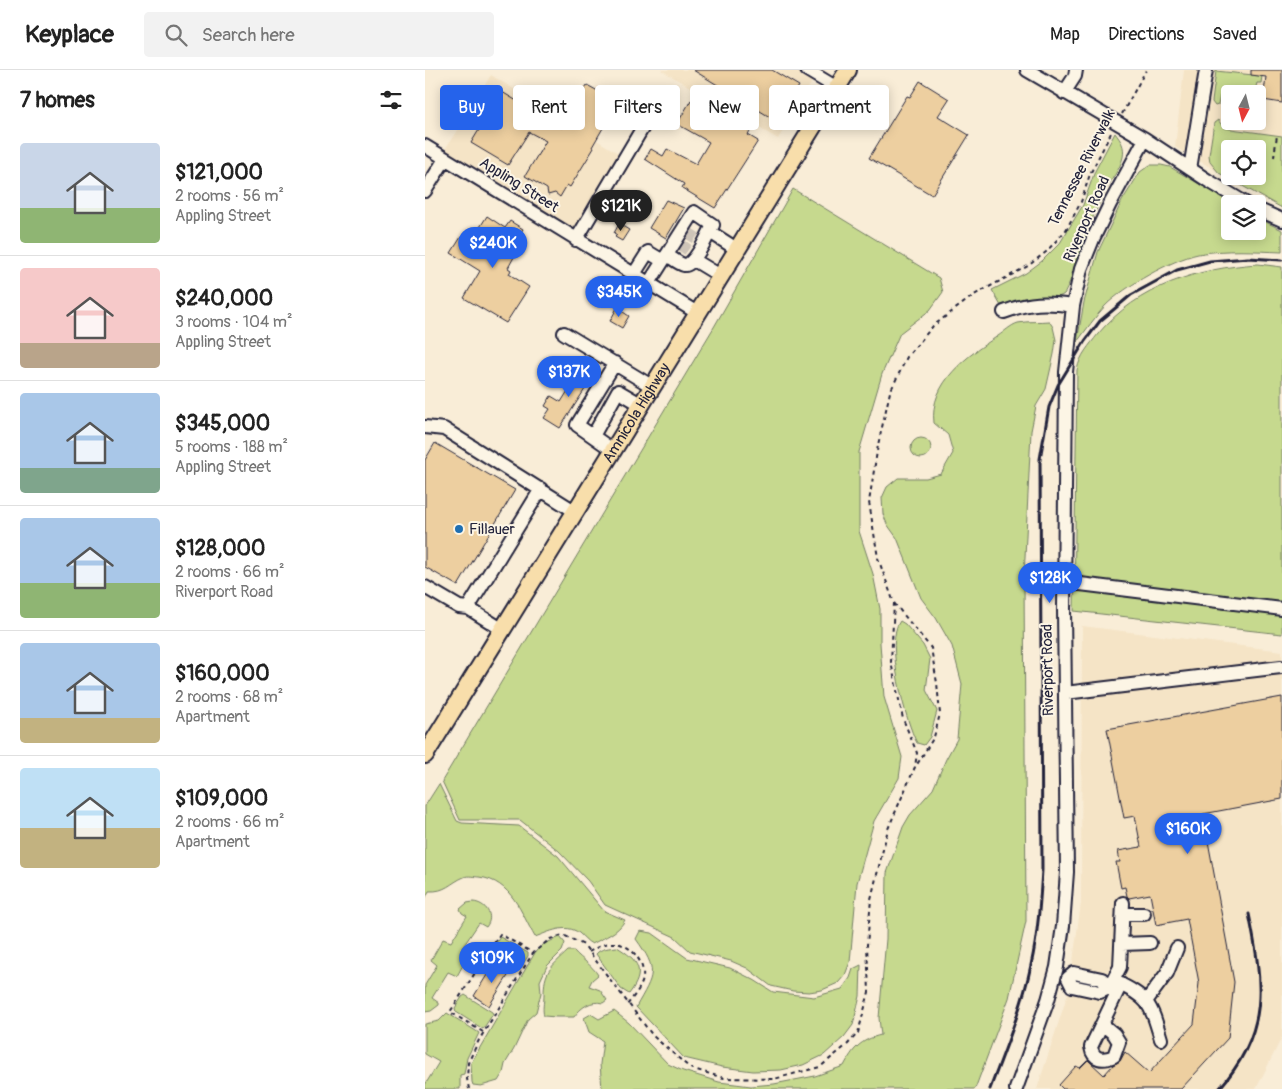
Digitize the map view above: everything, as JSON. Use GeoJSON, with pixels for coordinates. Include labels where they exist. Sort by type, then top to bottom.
{"type":"FeatureCollection","features":[{"type":"Feature","properties":{"kind":"main road","name":"Amnicola Highway"},"geometry":{"type":"LineString","coordinates":[[839,85],[848,70]]}},
{"type":"Feature","properties":{"kind":"main road","name":"Amnicola Highway"},"geometry":{"type":"LineString","coordinates":[[425,755],[577,512],[811,130]]}},
{"type":"Feature","properties":{"kind":"street"},"geometry":{"type":"LineString","coordinates":[[807,70],[832,85]]}},
{"type":"Feature","properties":{"kind":"street"},"geometry":{"type":"LineString","coordinates":[[1027,70],[1145,139],[1232,195]]}},
{"type":"Feature","properties":{"kind":"street"},"geometry":{"type":"LineString","coordinates":[[1064,93],[1075,76],[1076,70]]}},
{"type":"Feature","properties":{"kind":"street"},"geometry":{"type":"LineString","coordinates":[[1190,169],[1206,70]]}},
{"type":"Feature","properties":{"kind":"street"},"geometry":{"type":"LineString","coordinates":[[575,240],[641,130]]}},
{"type":"Feature","properties":{"kind":"street","name":"Riverport Road"},"geometry":{"type":"LineString","coordinates":[[1016,1089],[1048,1000],[1055,971],[1063,926],[1067,872],[1064,582],[1065,372],[1073,306],[1081,269],[1093,239],[1145,139]]}},
{"type":"Feature","properties":{"kind":"street","name":"Appling Street"},"geometry":{"type":"LineString","coordinates":[[425,146],[575,240],[699,314]]}},
{"type":"Feature","properties":{"kind":"street"},"geometry":{"type":"LineString","coordinates":[[425,191],[445,159]]}},
{"type":"Feature","properties":{"kind":"street"},"geometry":{"type":"LineString","coordinates":[[1266,213],[1282,220]]}},
{"type":"Feature","properties":{"kind":"street"},"geometry":{"type":"LineString","coordinates":[[696,235],[738,250]]}},
{"type":"Feature","properties":{"kind":"street"},"geometry":{"type":"LineString","coordinates":[[634,274],[648,252],[687,265],[687,250],[696,235]]}},
{"type":"Feature","properties":{"kind":"street"},"geometry":{"type":"LineString","coordinates":[[649,283],[665,258],[687,250],[696,235]]}},
{"type":"Feature","properties":{"kind":"street"},"geometry":{"type":"LineString","coordinates":[[687,250],[722,277]]}},
{"type":"Feature","properties":{"kind":"street"},"geometry":{"type":"LineString","coordinates":[[1004,312],[1020,305],[1035,303],[1073,306]]}},
{"type":"Feature","properties":{"kind":"street"},"geometry":{"type":"LineString","coordinates":[[564,333],[653,387]]}},
{"type":"Feature","properties":{"kind":"street"},"geometry":{"type":"LineString","coordinates":[[614,451],[577,425],[615,364]]}},
{"type":"Feature","properties":{"kind":"street"},"geometry":{"type":"LineString","coordinates":[[593,436],[629,373]]}},
{"type":"Feature","properties":{"kind":"street"},"geometry":{"type":"LineString","coordinates":[[618,391],[642,405]]}},
{"type":"Feature","properties":{"kind":"street"},"geometry":{"type":"LineString","coordinates":[[425,427],[444,429],[577,512]]}},
{"type":"Feature","properties":{"kind":"street"},"geometry":{"type":"LineString","coordinates":[[467,608],[541,489]]}},
{"type":"Feature","properties":{"kind":"street"},"geometry":{"type":"LineString","coordinates":[[1064,582],[1282,609]]}},
{"type":"Feature","properties":{"kind":"street"},"geometry":{"type":"LineString","coordinates":[[425,588],[459,607],[467,608],[503,630]]}},
{"type":"Feature","properties":{"kind":"street"},"geometry":{"type":"LineString","coordinates":[[1065,693],[1281,667]]}},
{"type":"Feature","properties":{"kind":"street"},"geometry":{"type":"LineString","coordinates":[[1103,1024],[1120,967],[1123,908],[1145,914]]}},
{"type":"Feature","properties":{"kind":"street"},"geometry":{"type":"LineString","coordinates":[[1122,944],[1149,943]]}},
{"type":"Feature","properties":{"kind":"street"},"geometry":{"type":"LineString","coordinates":[[1147,1000],[1167,973],[1177,948]]}},
{"type":"Feature","properties":{"kind":"street"},"geometry":{"type":"LineString","coordinates":[[1055,971],[1068,978],[1074,973],[1102,979],[1132,989],[1147,1000],[1161,1039]]}},
{"type":"Feature","properties":{"kind":"path","name":"Tennessee Riverwalk"},"geometry":{"type":"LineString","coordinates":[[469,1089],[467,1079],[468,1063],[484,1033],[533,953],[551,939],[563,935],[584,946],[627,1005],[653,1036],[690,1068],[724,1078],[774,1079],[820,1067],[847,1045],[858,1033],[869,992],[867,945],[871,899],[888,829],[915,767],[917,753],[903,719],[891,662],[894,603],[878,558],[869,502],[878,445],[890,392],[907,357],[933,326],[973,295],[1028,266],[1046,252],[1066,230],[1081,202],[1090,174],[1146,70]]}},
{"type":"Feature","properties":{"kind":"path"},"geometry":{"type":"LineString","coordinates":[[1274,157],[1277,135]]}},
{"type":"Feature","properties":{"kind":"path"},"geometry":{"type":"LineString","coordinates":[[894,603],[931,648],[937,683],[940,714],[934,737],[915,767]]}},
{"type":"Feature","properties":{"kind":"path"},"geometry":{"type":"LineString","coordinates":[[484,1033],[451,1012],[474,973],[500,934],[533,953]]}},
{"type":"Feature","properties":{"kind":"path"},"geometry":{"type":"LineString","coordinates":[[589,952],[603,945],[615,943],[631,950],[642,963],[643,979],[627,1005]]}},
{"type":"Feature","properties":{"kind":"path"},"geometry":{"type":"LineString","coordinates":[[467,968],[474,973]]}},
{"type":"Feature","properties":{"kind":"shaded area"},"geometry":{"type":"Polygon","coordinates":[[[661,70],[819,70],[810,85],[769,85],[769,130],[783,130],[778,139],[759,128],[759,85],[690,85],[690,87],[661,70]]]}},
{"type":"Feature","properties":{"kind":"shaded area"},"geometry":{"type":"Polygon","coordinates":[[[1184,70],[1282,70],[1282,208],[1266,199],[1266,195],[1259,195],[1242,185],[1266,185],[1266,140],[1221,140],[1221,173],[1175,147],[1184,70]]]}},
{"type":"Feature","properties":{"kind":"shaded area"},"geometry":{"type":"Polygon","coordinates":[[[491,75],[513,89],[513,130],[580,130],[621,155],[574,231],[444,151],[457,130],[503,130],[503,85],[485,85],[491,75]]]}},
{"type":"Feature","properties":{"kind":"shaded area"},"geometry":{"type":"Polygon","coordinates":[[[1082,626],[1282,651],[1282,1037],[1256,1089],[1037,1089],[1069,990],[1081,903],[1082,626]]]}},
{"type":"Feature","properties":{"kind":"green space"},"geometry":{"type":"Polygon","coordinates":[[[1216,71],[1262,76],[1261,83],[1257,83],[1256,85],[1221,85],[1221,96],[1218,105],[1215,106],[1212,102],[1216,71]]]}},
{"type":"Feature","properties":{"kind":"green space"},"geometry":{"type":"Polygon","coordinates":[[[1218,120],[1221,124],[1221,130],[1238,130],[1282,136],[1282,208],[1266,199],[1266,195],[1259,195],[1241,185],[1266,185],[1266,140],[1221,140],[1221,174],[1210,162],[1209,155],[1214,123],[1218,120]]]}},
{"type":"Feature","properties":{"kind":"green space"},"geometry":{"type":"Polygon","coordinates":[[[1115,133],[1123,147],[1122,162],[1094,215],[1066,291],[1061,296],[1024,299],[1001,306],[992,290],[1026,273],[1042,261],[1060,243],[1083,205],[1095,171],[1115,133]]]}},
{"type":"Feature","properties":{"kind":"green space"},"geometry":{"type":"Polygon","coordinates":[[[1150,165],[1170,167],[1221,196],[1221,240],[1266,240],[1266,222],[1282,230],[1282,252],[1219,251],[1198,254],[1175,262],[1136,282],[1114,298],[1101,310],[1077,342],[1084,302],[1098,252],[1122,201],[1140,172],[1150,165]]]}},
{"type":"Feature","properties":{"kind":"green space"},"geometry":{"type":"Polygon","coordinates":[[[793,189],[939,278],[943,292],[930,310],[900,333],[882,374],[859,452],[859,531],[873,574],[880,609],[880,643],[884,697],[902,757],[899,778],[874,821],[857,883],[850,962],[845,975],[838,983],[822,990],[809,992],[793,991],[771,986],[747,968],[731,961],[690,951],[675,937],[605,905],[588,881],[559,851],[520,820],[460,820],[442,781],[714,327],[793,189]]]}},
{"type":"Feature","properties":{"kind":"green space"},"geometry":{"type":"Polygon","coordinates":[[[1258,264],[1282,267],[1282,634],[1074,611],[1077,370],[1083,355],[1098,334],[1114,317],[1131,303],[1150,292],[1192,275],[1236,266],[1258,264]]]}},
{"type":"Feature","properties":{"kind":"green space"},"geometry":{"type":"Polygon","coordinates":[[[1049,321],[1053,327],[1056,340],[1046,389],[1036,406],[1031,431],[1024,578],[1026,921],[1009,998],[975,1089],[602,1089],[600,1064],[603,1041],[589,1032],[584,1018],[591,1014],[599,1019],[614,1011],[629,1023],[668,1064],[683,1071],[719,1082],[751,1086],[774,1084],[815,1076],[844,1066],[858,1046],[881,1035],[879,1018],[886,939],[887,873],[903,827],[910,815],[933,789],[957,739],[962,684],[952,646],[936,618],[921,598],[897,538],[887,524],[883,514],[882,498],[887,487],[898,478],[926,478],[941,474],[953,453],[948,435],[934,423],[934,409],[944,383],[963,361],[1013,325],[1022,322],[1049,321]]]}},
{"type":"Feature","properties":{"kind":"green space"},"geometry":{"type":"Polygon","coordinates":[[[921,438],[928,441],[931,448],[928,455],[921,458],[914,455],[911,448],[914,441],[921,438]]]}},
{"type":"Feature","properties":{"kind":"green space"},"geometry":{"type":"Polygon","coordinates":[[[900,621],[905,624],[923,645],[930,659],[926,690],[937,711],[930,737],[924,745],[917,743],[912,733],[898,682],[894,645],[900,621]]]}},
{"type":"Feature","properties":{"kind":"green space"},"geometry":{"type":"Polygon","coordinates":[[[439,784],[457,821],[462,823],[519,826],[558,856],[604,911],[625,920],[619,928],[592,944],[579,933],[569,929],[557,929],[535,937],[508,891],[490,880],[479,877],[466,876],[444,889],[429,891],[425,899],[425,806],[439,784]]]}},
{"type":"Feature","properties":{"kind":"green space"},"geometry":{"type":"Polygon","coordinates":[[[473,902],[485,907],[490,919],[489,923],[486,927],[479,923],[462,948],[469,954],[457,976],[448,972],[432,998],[439,1005],[431,1011],[425,1012],[425,985],[437,965],[431,960],[443,939],[451,942],[467,916],[460,909],[467,903],[473,902]]]}},
{"type":"Feature","properties":{"kind":"green space"},"geometry":{"type":"Polygon","coordinates":[[[640,931],[652,933],[687,958],[730,968],[773,992],[814,997],[842,989],[850,978],[853,969],[861,965],[860,996],[853,1025],[844,1037],[824,1055],[803,1065],[781,1070],[753,1071],[722,1067],[684,1058],[636,1007],[647,987],[651,973],[648,959],[636,939],[640,931]]]}},
{"type":"Feature","properties":{"kind":"green space"},"geometry":{"type":"Polygon","coordinates":[[[500,937],[528,953],[519,970],[491,954],[491,950],[500,937]]]}},
{"type":"Feature","properties":{"kind":"green space"},"geometry":{"type":"Polygon","coordinates":[[[560,937],[565,943],[562,951],[547,966],[540,981],[541,993],[536,1012],[528,1019],[505,1064],[503,1073],[498,1081],[481,1086],[473,1085],[471,1063],[536,951],[544,944],[560,937]]]}},
{"type":"Feature","properties":{"kind":"green space"},"geometry":{"type":"Polygon","coordinates":[[[617,947],[631,957],[638,967],[637,979],[629,994],[621,989],[596,954],[603,949],[617,947]]]}},
{"type":"Feature","properties":{"kind":"green space"},"geometry":{"type":"Polygon","coordinates":[[[568,951],[574,951],[596,971],[598,975],[589,986],[600,990],[607,1000],[603,1003],[587,1005],[574,1017],[544,1016],[545,980],[552,966],[568,951]]]}},
{"type":"Feature","properties":{"kind":"green space"},"geometry":{"type":"Polygon","coordinates":[[[465,995],[492,1012],[493,1014],[483,1029],[456,1012],[455,1008],[465,995]]]}},
{"type":"Feature","properties":{"kind":"green space"},"geometry":{"type":"Polygon","coordinates":[[[447,1013],[479,1033],[467,1058],[464,1074],[460,1075],[460,1089],[425,1089],[425,1085],[439,1062],[425,1054],[425,1024],[439,1021],[447,1013]]]}},
{"type":"Feature","properties":{"kind":"building"},"geometry":{"type":"Polygon","coordinates":[[[693,70],[772,70],[797,85],[769,85],[769,116],[759,110],[759,85],[718,85],[693,70]]]}},
{"type":"Feature","properties":{"kind":"building"},"geometry":{"type":"Polygon","coordinates":[[[1251,70],[1282,70],[1282,103],[1266,100],[1266,77],[1251,75],[1251,70]]]}},
{"type":"Feature","properties":{"kind":"building"},"geometry":{"type":"Polygon","coordinates":[[[920,81],[949,99],[938,116],[969,135],[932,195],[869,158],[886,130],[889,130],[889,125],[907,96],[910,97],[920,81]]]}},
{"type":"Feature","properties":{"kind":"building"},"geometry":{"type":"Polygon","coordinates":[[[587,85],[595,89],[595,130],[602,130],[592,147],[594,148],[570,187],[567,185],[560,197],[555,193],[548,195],[547,189],[525,176],[546,141],[529,132],[508,165],[471,143],[479,130],[503,130],[503,93],[513,99],[513,130],[585,130],[585,88],[587,85]]]}},
{"type":"Feature","properties":{"kind":"building"},"geometry":{"type":"Polygon","coordinates":[[[690,102],[690,130],[747,130],[750,132],[748,135],[758,141],[715,208],[682,188],[684,184],[645,159],[651,149],[663,156],[667,149],[696,164],[709,142],[680,126],[680,119],[690,102]]]}},
{"type":"Feature","properties":{"kind":"building"},"geometry":{"type":"Polygon","coordinates":[[[666,200],[684,208],[666,238],[649,228],[666,200]]]}},
{"type":"Feature","properties":{"kind":"building"},"geometry":{"type":"Polygon","coordinates":[[[487,216],[505,228],[510,221],[523,229],[508,253],[514,257],[508,268],[511,270],[509,274],[529,287],[506,323],[464,298],[480,271],[451,253],[461,237],[470,243],[487,216]]]}},
{"type":"Feature","properties":{"kind":"building"},"geometry":{"type":"Polygon","coordinates":[[[619,224],[629,230],[622,241],[615,237],[617,235],[614,233],[619,224]]]}},
{"type":"Feature","properties":{"kind":"building"},"geometry":{"type":"Polygon","coordinates":[[[617,308],[629,316],[622,328],[610,321],[617,308]]]}},
{"type":"Feature","properties":{"kind":"building"},"geometry":{"type":"Polygon","coordinates":[[[584,365],[596,372],[560,428],[544,418],[550,409],[545,406],[551,396],[561,402],[584,365]]]}},
{"type":"Feature","properties":{"kind":"building","name":"Fillauer"},"geometry":{"type":"Polygon","coordinates":[[[435,443],[515,490],[458,586],[425,567],[425,460],[435,443]]]}},
{"type":"Feature","properties":{"kind":"building"},"geometry":{"type":"Polygon","coordinates":[[[1282,697],[1282,799],[1203,814],[1234,982],[1228,1038],[1181,1089],[1063,1089],[1059,1085],[1076,1066],[1080,1068],[1088,1060],[1104,1075],[1113,1065],[1120,1061],[1125,1052],[1149,1073],[1194,1024],[1199,983],[1187,919],[1156,925],[1150,894],[1129,898],[1125,887],[1121,888],[1116,862],[1120,862],[1118,851],[1141,847],[1135,816],[1124,818],[1107,729],[1282,697]]]}},
{"type":"Feature","properties":{"kind":"building"},"geometry":{"type":"Polygon","coordinates":[[[495,962],[511,971],[489,1006],[474,996],[495,962]]]}},
{"type":"Feature","properties":{"kind":"tunnel"},"geometry":{"type":"LineString","coordinates":[[688,233],[696,238]]}},
{"type":"Feature","properties":{"kind":"tunnel"},"geometry":{"type":"LineString","coordinates":[[680,244],[688,250]]}},
{"type":"Feature","properties":{"kind":"railway"},"geometry":{"type":"LineString","coordinates":[[990,1089],[1023,997],[1031,965],[1039,906],[1042,870],[1040,459],[1049,407],[1058,385],[1085,341],[1100,321],[1131,295],[1177,270],[1210,261],[1248,258],[1282,260]]}},
{"type":"Feature","properties":{"kind":"railway"},"geometry":{"type":"LineString","coordinates":[[1219,1089],[1236,1068],[1255,1027],[1259,985],[1249,914]]}},
{"type":"Feature","properties":{"kind":"place","name":"Fillauer"},"geometry":{"type":"Point","coordinates":[459,529]}}]}
